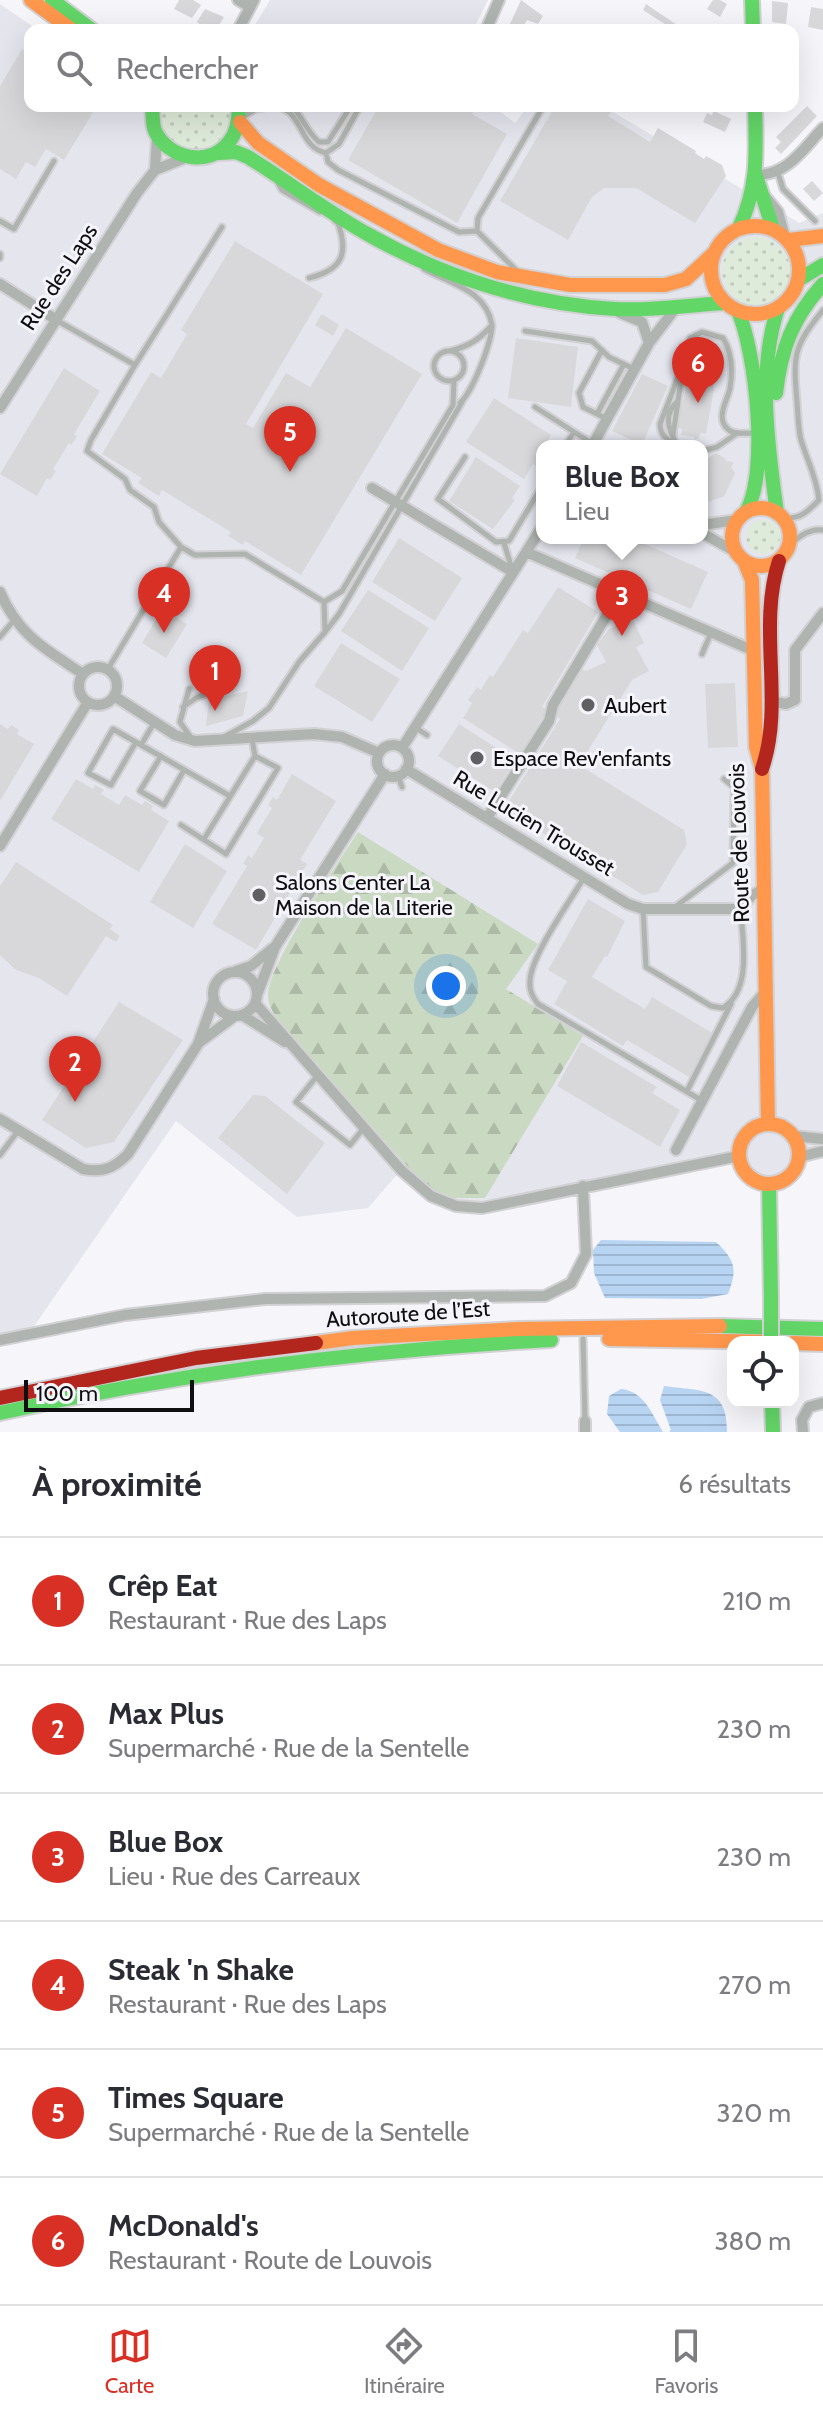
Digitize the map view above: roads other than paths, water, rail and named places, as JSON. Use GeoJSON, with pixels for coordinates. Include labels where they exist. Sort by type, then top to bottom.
{"type":"FeatureCollection","features":[{"type":"Feature","properties":{"kind":"main road"},"geometry":{"type":"LineString","coordinates":[[31,0],[64,24]]}},
{"type":"Feature","properties":{"kind":"main road"},"geometry":{"type":"LineString","coordinates":[[52,0],[84,24]]}},
{"type":"Feature","properties":{"kind":"main road"},"geometry":{"type":"LineString","coordinates":[[752,0],[753,24]]}},
{"type":"Feature","properties":{"kind":"main road"},"geometry":{"type":"LineString","coordinates":[[152,112],[152,127],[157,137],[174,154],[197,159],[236,152],[379,240],[481,284],[564,303],[617,309],[678,305],[732,307],[751,314],[778,308]]}},
{"type":"Feature","properties":{"kind":"main road"},"geometry":{"type":"LineString","coordinates":[[739,228],[750,204],[756,175],[755,112]]}},
{"type":"Feature","properties":{"kind":"main road"},"geometry":{"type":"LineString","coordinates":[[219,153],[236,134],[240,115]]}},
{"type":"Feature","properties":{"kind":"main road"},"geometry":{"type":"LineString","coordinates":[[240,115],[247,133],[274,154],[381,221],[438,250],[479,266],[527,279],[615,287],[665,285],[686,279],[713,254],[719,243],[739,228],[750,225],[782,235],[823,236]]}},
{"type":"Feature","properties":{"kind":"main road"},"geometry":{"type":"LineString","coordinates":[[756,175],[782,235],[796,252],[800,266],[794,291],[772,319],[767,356],[768,402],[780,516],[789,531],[790,544],[779,561],[771,607],[770,746],[762,769]]}},
{"type":"Feature","properties":{"kind":"main road"},"geometry":{"type":"LineString","coordinates":[[713,254],[712,280],[746,324],[749,338],[755,492],[731,535],[734,551],[745,563],[762,567],[779,561]]}},
{"type":"Feature","properties":{"kind":"main road"},"geometry":{"type":"LineString","coordinates":[[798,280],[823,265]]}},
{"type":"Feature","properties":{"kind":"main road"},"geometry":{"type":"LineString","coordinates":[[768,402],[775,396],[786,335],[796,317],[823,284]]}},
{"type":"Feature","properties":{"kind":"main road"},"geometry":{"type":"LineString","coordinates":[[741,516],[762,508],[780,516]]}},
{"type":"Feature","properties":{"kind":"main road","name":"Route de Louvois"},"geometry":{"type":"LineString","coordinates":[[745,563],[752,580],[756,747],[762,769],[768,1123]]}},
{"type":"Feature","properties":{"kind":"main road"},"geometry":{"type":"LineString","coordinates":[[768,1123],[787,1129],[794,1136],[799,1157],[792,1173],[777,1183],[769,1184],[745,1172],[739,1156],[743,1137],[750,1130],[768,1123]]}},
{"type":"Feature","properties":{"kind":"main road"},"geometry":{"type":"LineString","coordinates":[[769,1184],[772,1336]]}},
{"type":"Feature","properties":{"kind":"main road","name":"Autoroute de l’Est"},"geometry":{"type":"LineString","coordinates":[[0,1398],[196,1358],[353,1338],[671,1325],[823,1329]]}},
{"type":"Feature","properties":{"kind":"main road","name":"Autoroute de l’Est"},"geometry":{"type":"LineString","coordinates":[[0,1413],[198,1373],[357,1353],[583,1339],[727,1341]]}},
{"type":"Feature","properties":{"kind":"main road"},"geometry":{"type":"LineString","coordinates":[[799,1343],[823,1344]]}},
{"type":"Feature","properties":{"kind":"main road"},"geometry":{"type":"LineString","coordinates":[[772,1408],[773,1432]]}},
{"type":"Feature","properties":{"kind":"street"},"geometry":{"type":"LineString","coordinates":[[238,0],[252,4],[241,24]]}},
{"type":"Feature","properties":{"kind":"street"},"geometry":{"type":"LineString","coordinates":[[489,24],[499,0]]}},
{"type":"Feature","properties":{"kind":"street"},"geometry":{"type":"LineString","coordinates":[[756,175],[778,173],[823,128]]}},
{"type":"Feature","properties":{"kind":"street"},"geometry":{"type":"LineString","coordinates":[[157,137],[155,170],[185,158]]}},
{"type":"Feature","properties":{"kind":"street","name":"Rue des Laps"},"geometry":{"type":"LineString","coordinates":[[0,408],[55,319],[155,170]]}},
{"type":"Feature","properties":{"kind":"street"},"geometry":{"type":"LineString","coordinates":[[0,284],[55,319]]}},
{"type":"Feature","properties":{"kind":"street"},"geometry":{"type":"LineString","coordinates":[[564,303],[626,314],[642,322],[649,343]]}},
{"type":"Feature","properties":{"kind":"street"},"geometry":{"type":"LineString","coordinates":[[596,440],[649,343],[678,305]]}},
{"type":"Feature","properties":{"kind":"street"},"geometry":{"type":"LineString","coordinates":[[372,488],[513,572]]}},
{"type":"Feature","properties":{"kind":"street"},"geometry":{"type":"LineString","coordinates":[[708,524],[741,516]]}},
{"type":"Feature","properties":{"kind":"street"},"geometry":{"type":"LineString","coordinates":[[402,748],[536,536]]}},
{"type":"Feature","properties":{"kind":"street"},"geometry":{"type":"LineString","coordinates":[[708,536],[734,551]]}},
{"type":"Feature","properties":{"kind":"street"},"geometry":{"type":"LineString","coordinates":[[526,552],[754,651]]}},
{"type":"Feature","properties":{"kind":"street"},"geometry":{"type":"LineString","coordinates":[[0,592],[21,630],[83,674]]}},
{"type":"Feature","properties":{"kind":"street"},"geometry":{"type":"LineString","coordinates":[[487,818],[549,721],[553,705],[620,593]]}},
{"type":"Feature","properties":{"kind":"street"},"geometry":{"type":"LineString","coordinates":[[770,701],[786,704],[795,700],[795,650],[823,613]]}},
{"type":"Feature","properties":{"kind":"street"},"geometry":{"type":"LineString","coordinates":[[99,666],[108,669],[115,677],[117,687],[114,696],[107,703],[97,705],[88,702],[81,694],[79,684],[83,674],[99,666]]}},
{"type":"Feature","properties":{"kind":"street"},"geometry":{"type":"LineString","coordinates":[[114,696],[175,735],[195,741],[314,734],[342,737],[379,753]]}},
{"type":"Feature","properties":{"kind":"street"},"geometry":{"type":"LineString","coordinates":[[0,846],[88,702]]}},
{"type":"Feature","properties":{"kind":"street"},"geometry":{"type":"LineString","coordinates":[[389,745],[402,748],[408,756],[402,777],[385,774],[377,763],[379,753],[389,745]]}},
{"type":"Feature","properties":{"kind":"street"},"geometry":{"type":"LineString","coordinates":[[198,1044],[256,999],[275,947],[385,774]]}},
{"type":"Feature","properties":{"kind":"street","name":"Rue Lucien Trousset"},"geometry":{"type":"LineString","coordinates":[[402,777],[487,818],[628,904],[643,909],[741,909]]}},
{"type":"Feature","properties":{"kind":"street"},"geometry":{"type":"LineString","coordinates":[[741,909],[751,896],[763,889]]}},
{"type":"Feature","properties":{"kind":"street"},"geometry":{"type":"LineString","coordinates":[[0,1119],[83,1169],[103,1171],[112,1168],[128,1154],[198,1044],[214,999],[216,983],[232,972],[251,966],[275,947]]}},
{"type":"Feature","properties":{"kind":"street"},"geometry":{"type":"LineString","coordinates":[[232,972],[250,978],[256,999],[296,1050],[401,1170],[431,1196],[456,1206],[482,1208],[739,1156]]}},
{"type":"Feature","properties":{"kind":"street"},"geometry":{"type":"LineString","coordinates":[[676,1150],[752,1007],[765,992]]}},
{"type":"Feature","properties":{"kind":"street"},"geometry":{"type":"LineString","coordinates":[[214,999],[221,1011],[239,1015],[296,1050]]}},
{"type":"Feature","properties":{"kind":"street"},"geometry":{"type":"LineString","coordinates":[[794,1136],[823,1139]]}},
{"type":"Feature","properties":{"kind":"street"},"geometry":{"type":"LineString","coordinates":[[799,1157],[823,1151]]}},
{"type":"Feature","properties":{"kind":"street"},"geometry":{"type":"LineString","coordinates":[[0,1340],[125,1315],[265,1299],[545,1296],[571,1283],[586,1254],[583,1186]]}},
{"type":"Feature","properties":{"kind":"street"},"geometry":{"type":"LineString","coordinates":[[803,1432],[802,1420],[809,1407],[823,1403]]}},
{"type":"Feature","properties":{"kind":"lane"},"geometry":{"type":"LineString","coordinates":[[288,112],[306,140],[318,151],[326,153],[339,144],[357,112]]}},
{"type":"Feature","properties":{"kind":"lane"},"geometry":{"type":"LineString","coordinates":[[298,112],[310,135],[319,142],[328,142],[347,112]]}},
{"type":"Feature","properties":{"kind":"lane"},"geometry":{"type":"LineString","coordinates":[[527,279],[477,231],[478,218],[540,112]]}},
{"type":"Feature","properties":{"kind":"lane"},"geometry":{"type":"LineString","coordinates":[[326,153],[328,162],[338,170],[422,214],[459,232],[477,231]]}},
{"type":"Feature","properties":{"kind":"lane"},"geometry":{"type":"LineString","coordinates":[[0,221],[14,229],[54,161]]}},
{"type":"Feature","properties":{"kind":"lane"},"geometry":{"type":"LineString","coordinates":[[273,173],[282,190],[338,223],[344,246],[340,260],[331,271],[309,278]]}},
{"type":"Feature","properties":{"kind":"lane"},"geometry":{"type":"LineString","coordinates":[[778,173],[783,189],[815,221]]}},
{"type":"Feature","properties":{"kind":"lane"},"geometry":{"type":"LineString","coordinates":[[222,227],[135,365],[87,451],[125,479],[130,490],[154,507],[159,522],[181,547],[195,555],[245,554],[324,602]]}},
{"type":"Feature","properties":{"kind":"lane"},"geometry":{"type":"LineString","coordinates":[[324,602],[342,591],[398,504],[475,382],[481,360],[491,341],[490,310],[481,298],[405,259],[379,240]]}},
{"type":"Feature","properties":{"kind":"lane"},"geometry":{"type":"LineString","coordinates":[[780,516],[797,519],[819,500],[800,437],[795,368],[796,351],[803,334],[823,310]]}},
{"type":"Feature","properties":{"kind":"lane"},"geometry":{"type":"LineString","coordinates":[[55,319],[135,365]]}},
{"type":"Feature","properties":{"kind":"lane"},"geometry":{"type":"LineString","coordinates":[[450,351],[459,355],[464,364],[462,374],[454,380],[440,378],[434,370],[437,356],[450,351],[468,346],[481,338],[492,325]]}},
{"type":"Feature","properties":{"kind":"lane"},"geometry":{"type":"LineString","coordinates":[[525,331],[592,341],[635,370]]}},
{"type":"Feature","properties":{"kind":"lane"},"geometry":{"type":"LineString","coordinates":[[675,440],[682,371],[693,335],[702,332],[723,338],[729,347],[730,390],[723,408],[723,418],[729,431],[755,433]]}},
{"type":"Feature","properties":{"kind":"lane"},"geometry":{"type":"LineString","coordinates":[[602,350],[579,393],[583,407],[608,420]]}},
{"type":"Feature","properties":{"kind":"lane"},"geometry":{"type":"LineString","coordinates":[[597,414],[624,364]]}},
{"type":"Feature","properties":{"kind":"lane"},"geometry":{"type":"LineString","coordinates":[[668,440],[660,431],[660,424],[675,381],[682,371]]}},
{"type":"Feature","properties":{"kind":"lane"},"geometry":{"type":"LineString","coordinates":[[220,740],[269,708],[299,662],[339,614],[453,405],[454,380]]}},
{"type":"Feature","properties":{"kind":"lane"},"geometry":{"type":"LineString","coordinates":[[453,405],[462,402]]}},
{"type":"Feature","properties":{"kind":"lane"},"geometry":{"type":"LineString","coordinates":[[535,407],[586,440]]}},
{"type":"Feature","properties":{"kind":"lane"},"geometry":{"type":"LineString","coordinates":[[569,440],[574,432]]}},
{"type":"Feature","properties":{"kind":"lane"},"geometry":{"type":"LineString","coordinates":[[708,449],[737,433]]}},
{"type":"Feature","properties":{"kind":"lane"},"geometry":{"type":"LineString","coordinates":[[465,457],[438,499],[496,542],[509,541],[536,496]]}},
{"type":"Feature","properties":{"kind":"lane"},"geometry":{"type":"LineString","coordinates":[[790,544],[802,535],[821,528]]}},
{"type":"Feature","properties":{"kind":"lane"},"geometry":{"type":"LineString","coordinates":[[504,543],[513,572]]}},
{"type":"Feature","properties":{"kind":"lane"},"geometry":{"type":"LineString","coordinates":[[108,669],[181,547]]}},
{"type":"Feature","properties":{"kind":"lane"},"geometry":{"type":"LineString","coordinates":[[324,602],[325,632]]}},
{"type":"Feature","properties":{"kind":"lane"},"geometry":{"type":"LineString","coordinates":[[0,636],[14,620]]}},
{"type":"Feature","properties":{"kind":"lane"},"geometry":{"type":"LineString","coordinates":[[702,654],[712,632]]}},
{"type":"Feature","properties":{"kind":"lane"},"geometry":{"type":"LineString","coordinates":[[189,689],[180,722],[187,735],[195,741]]}},
{"type":"Feature","properties":{"kind":"lane"},"geometry":{"type":"LineString","coordinates":[[183,707],[219,689]]}},
{"type":"Feature","properties":{"kind":"lane"},"geometry":{"type":"LineString","coordinates":[[155,722],[138,743],[111,785],[88,773],[113,729],[138,743],[161,756],[230,796]]}},
{"type":"Feature","properties":{"kind":"lane"},"geometry":{"type":"LineString","coordinates":[[415,728],[427,735]]}},
{"type":"Feature","properties":{"kind":"lane"},"geometry":{"type":"LineString","coordinates":[[204,839],[255,756],[252,739]]}},
{"type":"Feature","properties":{"kind":"lane"},"geometry":{"type":"LineString","coordinates":[[161,756],[140,791],[164,805],[184,770]]}},
{"type":"Feature","properties":{"kind":"lane"},"geometry":{"type":"LineString","coordinates":[[181,825],[226,854],[278,768],[255,756]]}},
{"type":"Feature","properties":{"kind":"lane"},"geometry":{"type":"LineString","coordinates":[[673,909],[733,863],[734,787],[724,779]]}},
{"type":"Feature","properties":{"kind":"lane"},"geometry":{"type":"LineString","coordinates":[[584,877],[536,960],[530,979],[531,993],[538,1004],[702,1100]]}},
{"type":"Feature","properties":{"kind":"lane"},"geometry":{"type":"LineString","coordinates":[[643,909],[646,967],[711,1006],[723,1008],[731,1003]]}},
{"type":"Feature","properties":{"kind":"lane"},"geometry":{"type":"LineString","coordinates":[[687,1092],[743,976],[741,909]]}},
{"type":"Feature","properties":{"kind":"lane"},"geometry":{"type":"LineString","coordinates":[[318,1075],[296,1102],[350,1145],[364,1128]]}},
{"type":"Feature","properties":{"kind":"lane"},"geometry":{"type":"LineString","coordinates":[[0,1155],[18,1131]]}},
{"type":"Feature","properties":{"kind":"lane"},"geometry":{"type":"LineString","coordinates":[[583,1339],[585,1426]]}},
{"type":"Feature","properties":{"kind":"water"},"geometry":{"type":"Polygon","coordinates":[[[601,1240],[716,1242],[733,1265],[728,1294],[701,1299],[605,1298],[594,1273],[593,1250],[601,1240]]]}},
{"type":"Feature","properties":{"kind":"water"},"geometry":{"type":"Polygon","coordinates":[[[664,1386],[700,1391],[717,1399],[723,1406],[727,1432],[669,1432],[671,1430],[660,1400],[664,1386]]]}},
{"type":"Feature","properties":{"kind":"water"},"geometry":{"type":"Polygon","coordinates":[[[621,1389],[641,1399],[663,1432],[620,1432],[607,1414],[609,1396],[621,1389]]]}},
{"type":"Feature","properties":{"kind":"place","name":"McDonald's"},"geometry":{"type":"Point","coordinates":[698,403]}},
{"type":"Feature","properties":{"kind":"place","name":"Times Square"},"geometry":{"type":"Point","coordinates":[290,472]}},
{"type":"Feature","properties":{"kind":"place","name":"Steak 'n Shake"},"geometry":{"type":"Point","coordinates":[164,633]}},
{"type":"Feature","properties":{"kind":"place","name":"Blue Box"},"geometry":{"type":"Point","coordinates":[622,636]}},
{"type":"Feature","properties":{"kind":"place","name":"Aubert"},"geometry":{"type":"Point","coordinates":[588,705]}},
{"type":"Feature","properties":{"kind":"place","name":"Crêp Eat"},"geometry":{"type":"Point","coordinates":[215,711]}},
{"type":"Feature","properties":{"kind":"place","name":"Espace Rev'enfants"},"geometry":{"type":"Point","coordinates":[477,758]}},
{"type":"Feature","properties":{"kind":"place","name":"Salons Center La Maison de la Literie"},"geometry":{"type":"Point","coordinates":[259,895]}},
{"type":"Feature","properties":{"kind":"place","name":"Max Plus"},"geometry":{"type":"Point","coordinates":[75,1102]}}]}
